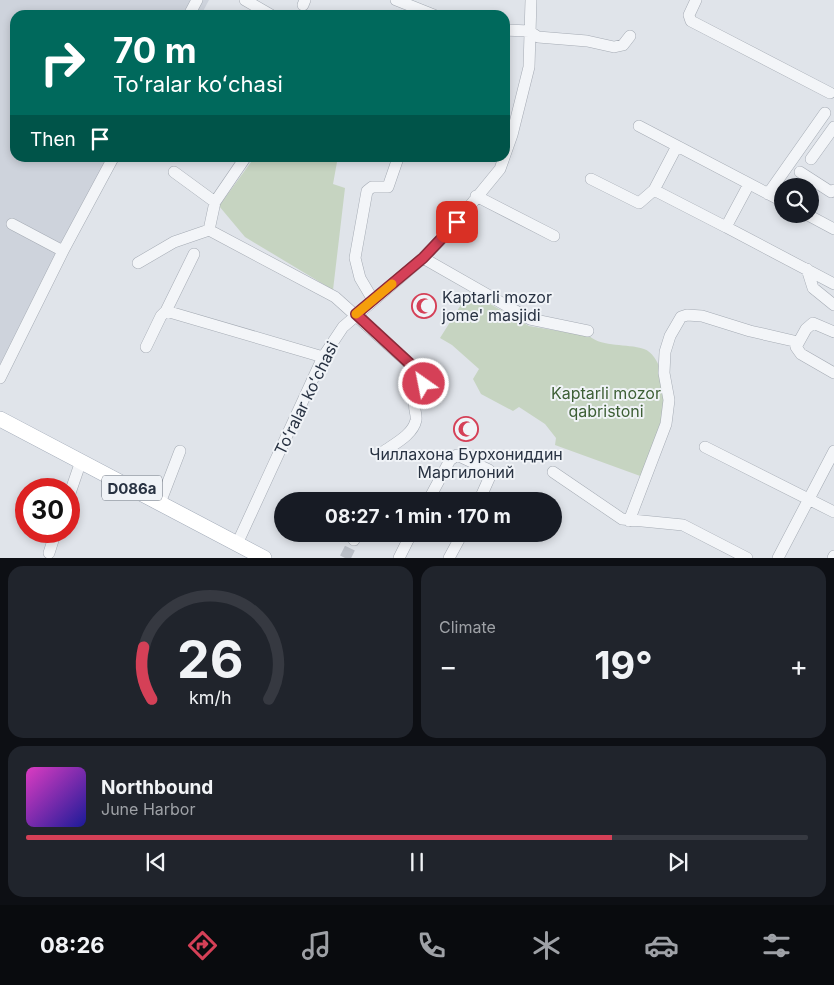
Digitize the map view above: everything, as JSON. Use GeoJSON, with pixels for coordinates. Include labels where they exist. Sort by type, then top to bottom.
{"type":"FeatureCollection","features":[{"type":"Feature","properties":{"kind":"main road","name":"D086a"},"geometry":{"type":"LineString","coordinates":[[0,419],[160,503],[234,551],[264,558]]}},
{"type":"Feature","properties":{"kind":"street"},"geometry":{"type":"LineString","coordinates":[[245,0],[262,10]]}},
{"type":"Feature","properties":{"kind":"street"},"geometry":{"type":"LineString","coordinates":[[396,0],[421,10]]}},
{"type":"Feature","properties":{"kind":"street","name":"Toʻralar koʻchasi"},"geometry":{"type":"LineString","coordinates":[[510,139],[529,67],[531,0]]}},
{"type":"Feature","properties":{"kind":"street"},"geometry":{"type":"LineString","coordinates":[[696,0],[689,15],[691,20],[830,92]]}},
{"type":"Feature","properties":{"kind":"street"},"geometry":{"type":"LineString","coordinates":[[510,30],[529,31],[544,38],[587,41],[614,46],[623,45],[630,36]]}},
{"type":"Feature","properties":{"kind":"street"},"geometry":{"type":"LineString","coordinates":[[768,194],[825,113]]}},
{"type":"Feature","properties":{"kind":"street"},"geometry":{"type":"LineString","coordinates":[[639,126],[774,197]]}},
{"type":"Feature","properties":{"kind":"street"},"geometry":{"type":"LineString","coordinates":[[811,159],[834,127]]}},
{"type":"Feature","properties":{"kind":"street"},"geometry":{"type":"LineString","coordinates":[[591,179],[636,203],[642,202],[654,190],[677,146]]}},
{"type":"Feature","properties":{"kind":"street"},"geometry":{"type":"LineString","coordinates":[[0,378],[5,355],[111,162]]}},
{"type":"Feature","properties":{"kind":"street"},"geometry":{"type":"LineString","coordinates":[[209,230],[215,202],[243,162]]}},
{"type":"Feature","properties":{"kind":"street"},"geometry":{"type":"LineString","coordinates":[[372,300],[356,266],[356,250],[367,191],[372,187],[388,187],[397,162]]}},
{"type":"Feature","properties":{"kind":"street","name":"Toʻralar koʻchasi"},"geometry":{"type":"LineString","coordinates":[[234,551],[323,357],[343,326],[423,258],[450,230],[500,169],[503,162]]}},
{"type":"Feature","properties":{"kind":"street"},"geometry":{"type":"LineString","coordinates":[[174,172],[215,202]]}},
{"type":"Feature","properties":{"kind":"street"},"geometry":{"type":"LineString","coordinates":[[800,172],[825,190],[831,192],[834,190]]}},
{"type":"Feature","properties":{"kind":"street"},"geometry":{"type":"LineString","coordinates":[[726,227],[748,184]]}},
{"type":"Feature","properties":{"kind":"street"},"geometry":{"type":"LineString","coordinates":[[654,190],[834,284]]}},
{"type":"Feature","properties":{"kind":"street"},"geometry":{"type":"LineString","coordinates":[[476,196],[554,236]]}},
{"type":"Feature","properties":{"kind":"street"},"geometry":{"type":"LineString","coordinates":[[819,221],[834,229]]}},
{"type":"Feature","properties":{"kind":"street"},"geometry":{"type":"LineString","coordinates":[[12,224],[62,251]]}},
{"type":"Feature","properties":{"kind":"street"},"geometry":{"type":"LineString","coordinates":[[138,263],[174,242],[209,230],[335,297],[356,314],[424,378],[424,384],[415,403],[416,418],[414,426],[408,434],[383,452]]}},
{"type":"Feature","properties":{"kind":"street"},"geometry":{"type":"LineString","coordinates":[[146,347],[194,254]]}},
{"type":"Feature","properties":{"kind":"street"},"geometry":{"type":"LineString","coordinates":[[423,258],[530,319],[588,331]]}},
{"type":"Feature","properties":{"kind":"street"},"geometry":{"type":"LineString","coordinates":[[807,270],[813,288],[834,305]]}},
{"type":"Feature","properties":{"kind":"street"},"geometry":{"type":"LineString","coordinates":[[166,310],[323,357]]}},
{"type":"Feature","properties":{"kind":"street"},"geometry":{"type":"LineString","coordinates":[[628,521],[666,424],[669,400],[664,373],[665,352],[679,321],[687,315],[716,319],[750,331],[798,342]]}},
{"type":"Feature","properties":{"kind":"street"},"geometry":{"type":"LineString","coordinates":[[834,332],[813,323],[796,347],[799,352],[834,373]]}},
{"type":"Feature","properties":{"kind":"street"},"geometry":{"type":"LineString","coordinates":[[705,447],[808,497],[834,512]]}},
{"type":"Feature","properties":{"kind":"street"},"geometry":{"type":"LineString","coordinates":[[160,503],[180,451]]}},
{"type":"Feature","properties":{"kind":"street"},"geometry":{"type":"LineString","coordinates":[[778,558],[808,497],[834,451]]}},
{"type":"Feature","properties":{"kind":"street"},"geometry":{"type":"LineString","coordinates":[[433,492],[450,460],[457,455],[489,470],[491,474],[483,492]]}},
{"type":"Feature","properties":{"kind":"street"},"geometry":{"type":"LineString","coordinates":[[75,478],[81,461]]}},
{"type":"Feature","properties":{"kind":"street"},"geometry":{"type":"LineString","coordinates":[[553,472],[615,515],[628,521],[683,525],[747,558]]}},
{"type":"Feature","properties":{"kind":"street"},"geometry":{"type":"LineString","coordinates":[[399,558],[407,542]]}},
{"type":"Feature","properties":{"kind":"street"},"geometry":{"type":"LineString","coordinates":[[450,558],[458,542]]}},
{"type":"Feature","properties":{"kind":"street"},"geometry":{"type":"LineString","coordinates":[[48,553],[52,543]]}},
{"type":"Feature","properties":{"kind":"shaded area"},"geometry":{"type":"Polygon","coordinates":[[[0,0],[209,0],[204,10],[10,10],[10,162],[118,162],[69,247],[0,379],[0,0]]]}},
{"type":"Feature","properties":{"kind":"green space"},"geometry":{"type":"Polygon","coordinates":[[[251,162],[337,162],[333,184],[345,188],[333,290],[245,237],[219,206],[251,162]]]}},
{"type":"Feature","properties":{"kind":"green space","name":"Kaptarli mozor qabristoni"},"geometry":{"type":"Polygon","coordinates":[[[469,292],[529,326],[589,336],[608,344],[637,347],[644,349],[656,359],[660,367],[664,386],[665,411],[656,444],[643,477],[555,445],[556,438],[545,424],[519,407],[513,411],[481,394],[473,379],[479,369],[452,345],[440,338],[469,292]]]}},
{"type":"Feature","properties":{"kind":"tunnel"},"geometry":{"type":"LineString","coordinates":[[345,558],[353,542]]}},
{"type":"Feature","properties":{"kind":"slow traffic"},"geometry":{"type":"LineString","coordinates":[[356,314],[392,284]]}},
{"type":"Feature","properties":{"kind":"place","name":"Kaptarli mozor jome' masjidi"},"geometry":{"type":"Point","coordinates":[424,306]}},
{"type":"Feature","properties":{"kind":"place","name":"Чиллахона Бурхониддин Маргилоний"},"geometry":{"type":"Point","coordinates":[466,429]}},
{"type":"Feature","properties":{"kind":"route"},"geometry":{"type":"LineString","coordinates":[[424,384],[423,376],[356,314],[423,258],[457,222]]}}]}
